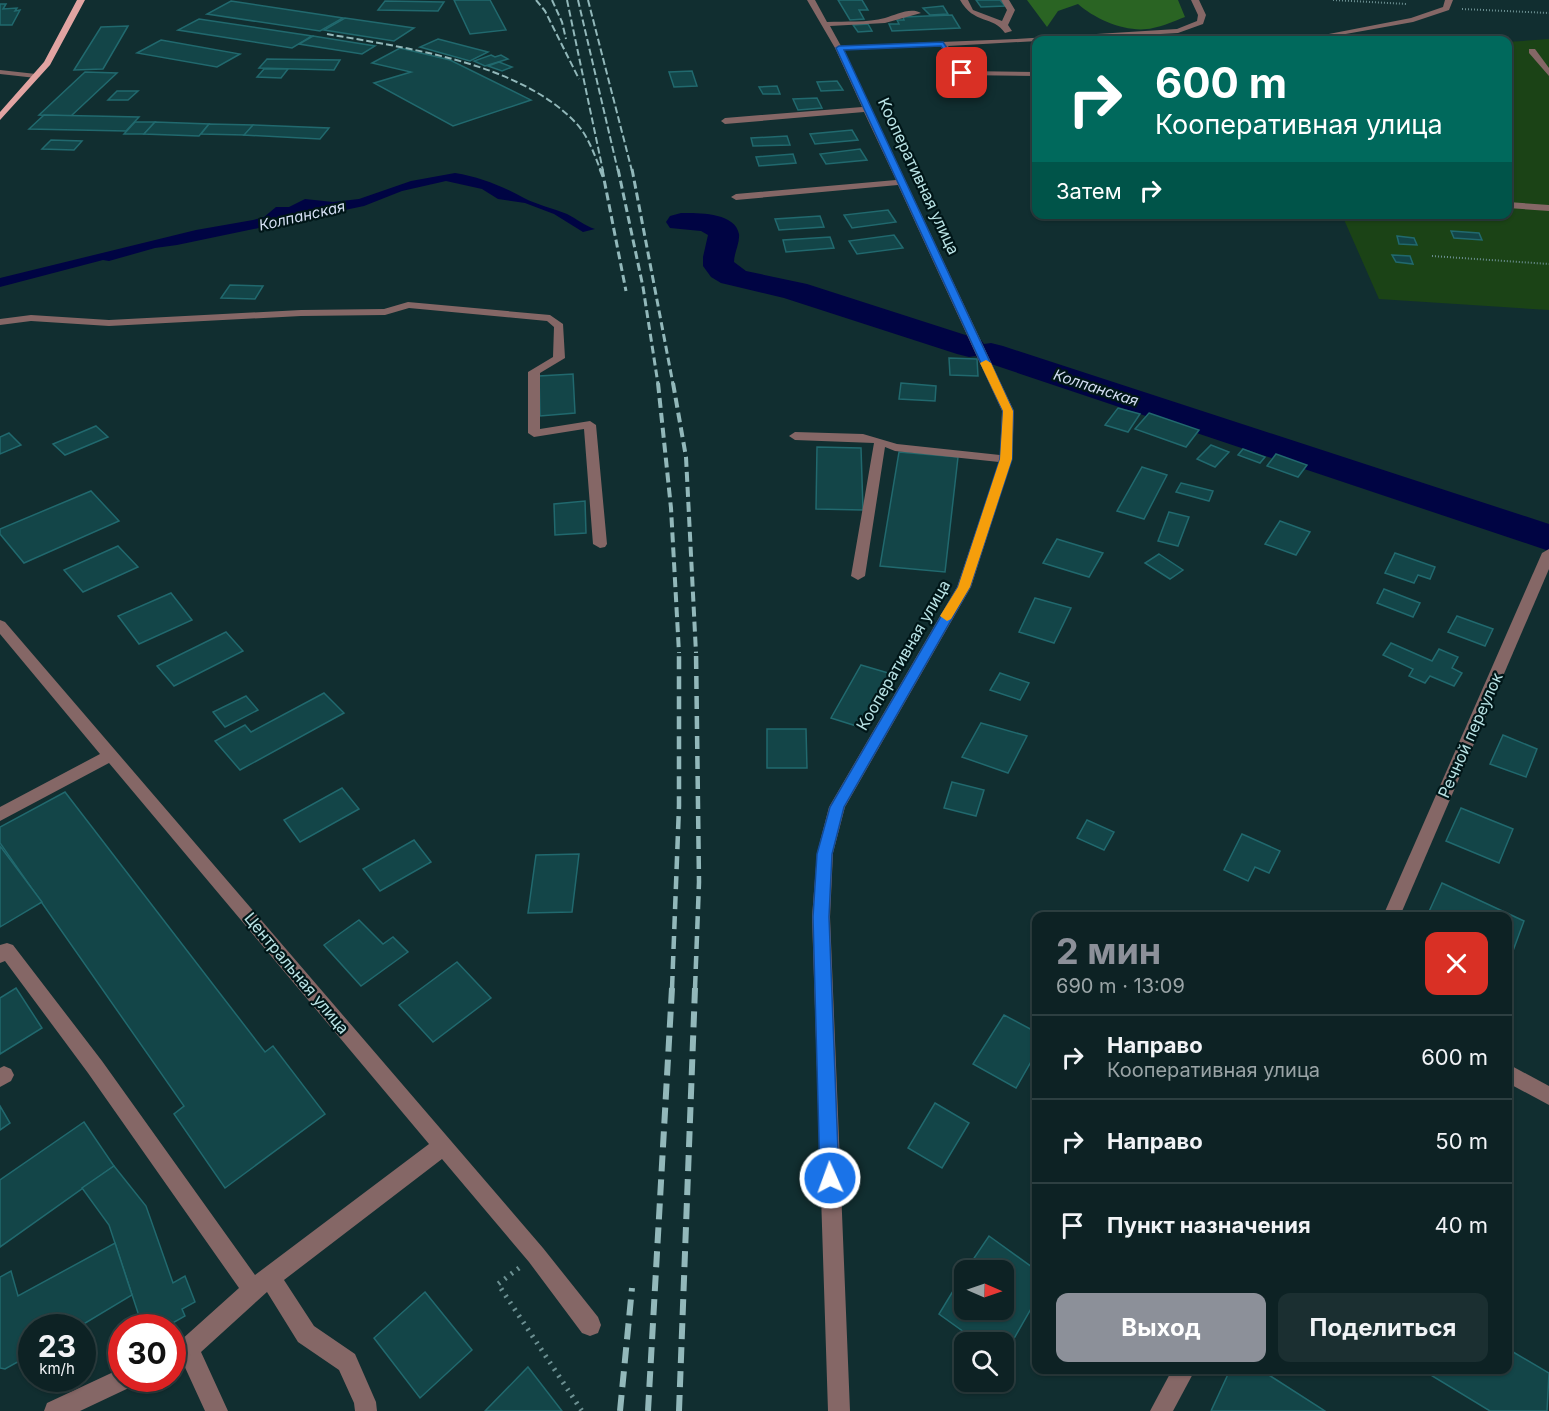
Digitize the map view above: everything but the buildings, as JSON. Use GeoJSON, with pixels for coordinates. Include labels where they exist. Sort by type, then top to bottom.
{"type":"FeatureCollection","features":[{"type":"Feature","properties":{"kind":"main road"},"geometry":{"type":"LineString","coordinates":[[0,117],[47,63],[81,0]]}},
{"type":"Feature","properties":{"kind":"street","name":"Кооперативная улица"},"geometry":{"type":"LineString","coordinates":[[811,0],[839,48],[1008,411],[1006,459],[964,587],[837,807],[825,854],[821,917],[839,1411]]}},
{"type":"Feature","properties":{"kind":"street"},"geometry":{"type":"LineString","coordinates":[[964,0],[970,11],[1004,25],[1016,41]]}},
{"type":"Feature","properties":{"kind":"street"},"geometry":{"type":"LineString","coordinates":[[1004,25],[1011,10],[1005,0]]}},
{"type":"Feature","properties":{"kind":"street"},"geometry":{"type":"LineString","coordinates":[[1148,36],[1190,28],[1200,22],[1202,15],[1195,0]]}},
{"type":"Feature","properties":{"kind":"street"},"geometry":{"type":"LineString","coordinates":[[1324,36],[1413,20],[1446,8],[1449,0]]}},
{"type":"Feature","properties":{"kind":"street"},"geometry":{"type":"LineString","coordinates":[[825,24],[885,21],[899,15],[917,13]]}},
{"type":"Feature","properties":{"kind":"street"},"geometry":{"type":"LineString","coordinates":[[839,48],[1032,41]]}},
{"type":"Feature","properties":{"kind":"street"},"geometry":{"type":"LineString","coordinates":[[943,44],[962,73],[1032,74]]}},
{"type":"Feature","properties":{"kind":"street"},"geometry":{"type":"LineString","coordinates":[[1532,51],[1549,74]]}},
{"type":"Feature","properties":{"kind":"street"},"geometry":{"type":"LineString","coordinates":[[0,72],[36,76]]}},
{"type":"Feature","properties":{"kind":"street"},"geometry":{"type":"LineString","coordinates":[[725,121],[867,109]]}},
{"type":"Feature","properties":{"kind":"street"},"geometry":{"type":"LineString","coordinates":[[736,197],[901,182]]}},
{"type":"Feature","properties":{"kind":"street"},"geometry":{"type":"LineString","coordinates":[[1512,206],[1549,208]]}},
{"type":"Feature","properties":{"kind":"street"},"geometry":{"type":"LineString","coordinates":[[0,322],[31,318],[109,323],[269,314],[385,312],[408,305],[550,318],[559,326],[559,358],[534,372],[534,433],[590,425],[600,544]]}},
{"type":"Feature","properties":{"kind":"street"},"geometry":{"type":"LineString","coordinates":[[795,436],[863,438],[895,447],[1006,459]]}},
{"type":"Feature","properties":{"kind":"street"},"geometry":{"type":"LineString","coordinates":[[858,576],[879,441]]}},
{"type":"Feature","properties":{"kind":"street","name":"Речной переулок"},"geometry":{"type":"LineString","coordinates":[[1392,912],[1549,553]]}},
{"type":"Feature","properties":{"kind":"street","name":"Центральная улица"},"geometry":{"type":"LineString","coordinates":[[0,625],[536,1255],[590,1325]]}},
{"type":"Feature","properties":{"kind":"street"},"geometry":{"type":"LineString","coordinates":[[0,815],[111,755]]}},
{"type":"Feature","properties":{"kind":"street"},"geometry":{"type":"LineString","coordinates":[[0,955],[7,950],[41,995],[253,1290]]}},
{"type":"Feature","properties":{"kind":"street"},"geometry":{"type":"LineString","coordinates":[[1512,1075],[1549,1096]]}},
{"type":"Feature","properties":{"kind":"street"},"geometry":{"type":"LineString","coordinates":[[186,1348],[253,1290],[443,1146]]}},
{"type":"Feature","properties":{"kind":"street"},"geometry":{"type":"LineString","coordinates":[[270,1277],[306,1334],[347,1362],[365,1402],[366,1411]]}},
{"type":"Feature","properties":{"kind":"street"},"geometry":{"type":"LineString","coordinates":[[186,1362],[217,1411]]}},
{"type":"Feature","properties":{"kind":"street"},"geometry":{"type":"LineString","coordinates":[[1161,1411],[1182,1374]]}},
{"type":"Feature","properties":{"kind":"street"},"geometry":{"type":"LineString","coordinates":[[55,1411],[108,1386]]}},
{"type":"Feature","properties":{"kind":"path"},"geometry":{"type":"LineString","coordinates":[[1432,256],[1549,264]]}},
{"type":"Feature","properties":{"kind":"path"},"geometry":{"type":"LineString","coordinates":[[536,1255],[498,1284],[582,1411]]}},
{"type":"Feature","properties":{"kind":"green space"},"geometry":{"type":"Polygon","coordinates":[[[1027,0],[1178,0],[1185,17],[1157,27],[1134,29],[1103,20],[1078,4],[1058,11],[1047,27],[1027,0]]]}},
{"type":"Feature","properties":{"kind":"green space"},"geometry":{"type":"Polygon","coordinates":[[[1549,39],[1549,310],[1379,299],[1344,219],[1512,219],[1512,42],[1549,39]]]}},
{"type":"Feature","properties":{"kind":"water"},"geometry":{"type":"Polygon","coordinates":[[[455,173],[499,186],[567,214],[595,229],[583,232],[554,214],[525,203],[498,199],[482,189],[446,181],[402,191],[364,206],[155,248],[0,287],[0,278],[196,230],[253,220],[264,217],[276,207],[289,207],[305,199],[333,202],[359,199],[411,181],[455,173]]]}},
{"type":"Feature","properties":{"kind":"waterway","name":"Колпанская"},"geometry":{"type":"LineString","coordinates":[[681,222],[707,222],[723,231],[718,262],[722,270],[732,277],[795,291],[969,347]]}},
{"type":"Feature","properties":{"kind":"waterway","name":"Колпанская"},"geometry":{"type":"LineString","coordinates":[[969,347],[991,353]]}},
{"type":"Feature","properties":{"kind":"waterway","name":"Колпанская"},"geometry":{"type":"LineString","coordinates":[[991,353],[1549,538]]}},
{"type":"Feature","properties":{"kind":"railway"},"geometry":{"type":"LineString","coordinates":[[536,0],[545,11],[579,79]]}},
{"type":"Feature","properties":{"kind":"railway"},"geometry":{"type":"LineString","coordinates":[[552,0],[562,22],[566,39]]}},
{"type":"Feature","properties":{"kind":"railway"},"geometry":{"type":"LineString","coordinates":[[567,0],[603,171]]}},
{"type":"Feature","properties":{"kind":"railway"},"geometry":{"type":"LineString","coordinates":[[578,0],[618,171]]}},
{"type":"Feature","properties":{"kind":"railway"},"geometry":{"type":"LineString","coordinates":[[588,0],[632,171]]}},
{"type":"Feature","properties":{"kind":"railway"},"geometry":{"type":"LineString","coordinates":[[327,34],[425,52],[492,71],[523,85],[551,102],[580,127],[601,171]]}},
{"type":"Feature","properties":{"kind":"railway"},"geometry":{"type":"LineString","coordinates":[[600,169],[604,179]]}},
{"type":"Feature","properties":{"kind":"railway"},"geometry":{"type":"LineString","coordinates":[[602,169],[604,179]]}},
{"type":"Feature","properties":{"kind":"railway"},"geometry":{"type":"LineString","coordinates":[[618,169],[643,287],[658,384]]}},
{"type":"Feature","properties":{"kind":"railway"},"geometry":{"type":"LineString","coordinates":[[632,169],[673,384]]}},
{"type":"Feature","properties":{"kind":"railway"},"geometry":{"type":"LineString","coordinates":[[604,179],[626,291]]}},
{"type":"Feature","properties":{"kind":"railway"},"geometry":{"type":"LineString","coordinates":[[658,383],[671,508],[679,653]]}},
{"type":"Feature","properties":{"kind":"railway"},"geometry":{"type":"LineString","coordinates":[[673,383],[686,457],[696,653]]}},
{"type":"Feature","properties":{"kind":"railway"},"geometry":{"type":"LineString","coordinates":[[695,989],[699,882],[696,651]]}},
{"type":"Feature","properties":{"kind":"railway"},"geometry":{"type":"LineString","coordinates":[[672,989],[679,806],[679,653]]}},
{"type":"Feature","properties":{"kind":"railway"},"geometry":{"type":"LineString","coordinates":[[648,1411],[672,988]]}},
{"type":"Feature","properties":{"kind":"railway"},"geometry":{"type":"LineString","coordinates":[[679,1411],[695,988]]}},
{"type":"Feature","properties":{"kind":"railway"},"geometry":{"type":"LineString","coordinates":[[620,1411],[632,1288]]}},
{"type":"Feature","properties":{"kind":"slow traffic"},"geometry":{"type":"LineString","coordinates":[[947,616],[964,587],[1006,459],[1008,411],[986,363]]}},
{"type":"Feature","properties":{"kind":"route"},"geometry":{"type":"LineString","coordinates":[[830,1178],[821,917],[825,854],[837,807],[964,587],[1006,459],[1008,411],[839,48],[943,44],[962,73]]}}]}
